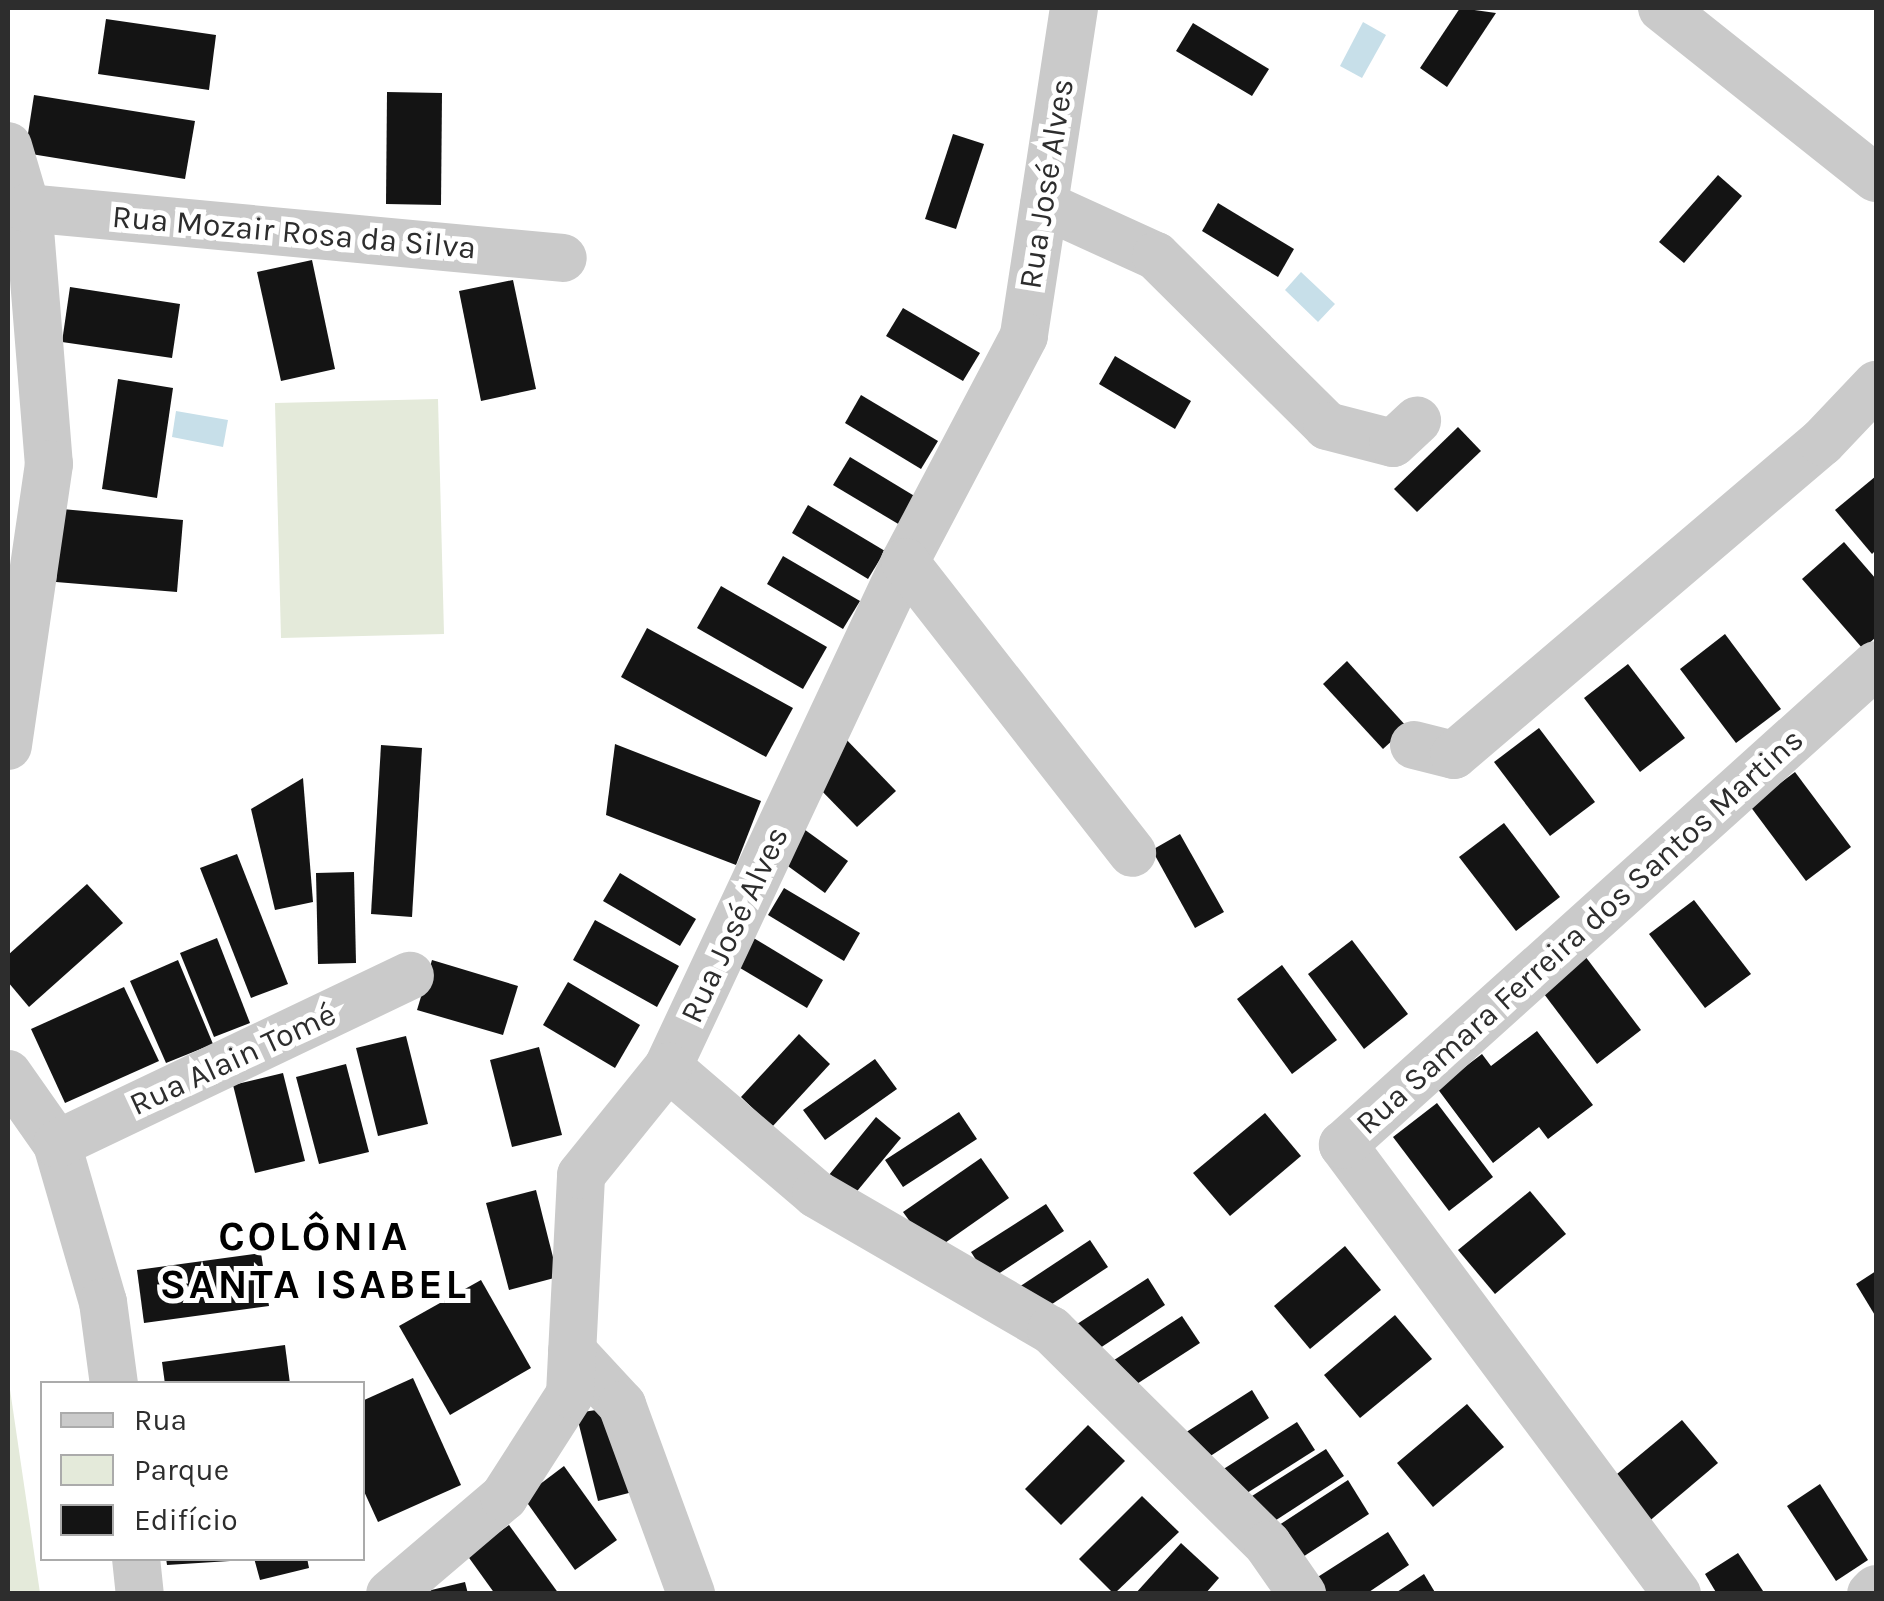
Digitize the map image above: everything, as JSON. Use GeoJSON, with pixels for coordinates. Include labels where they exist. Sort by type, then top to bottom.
{"type":"FeatureCollection","features":[{"type":"Feature","properties":{"kind":"street","name":"Rua José Alves"},"geometry":{"type":"LineString","coordinates":[[390,1594],[504,1496],[570,1394],[581,1175],[668,1067],[906,562],[1024,336],[1074,8]]}},
{"type":"Feature","properties":{"kind":"street"},"geometry":{"type":"LineString","coordinates":[[1662,8],[1876,178]]}},
{"type":"Feature","properties":{"kind":"street"},"geometry":{"type":"LineString","coordinates":[[8,746],[49,464],[15,181]]}},
{"type":"Feature","properties":{"kind":"street","name":"Rua Mozair Rosa da Silva"},"geometry":{"type":"LineString","coordinates":[[15,181],[563,258]]}},
{"type":"Feature","properties":{"kind":"street"},"geometry":{"type":"LineString","coordinates":[[1044,205],[1156,256],[1327,426],[1393,443],[1417,421]]}},
{"type":"Feature","properties":{"kind":"street"},"geometry":{"type":"LineString","coordinates":[[1414,746],[1454,755],[1822,442],[1876,385]]}},
{"type":"Feature","properties":{"kind":"street"},"geometry":{"type":"LineString","coordinates":[[906,562],[1132,853]]}},
{"type":"Feature","properties":{"kind":"street","name":"Rua Samara Ferreira dos Santos Martins"},"geometry":{"type":"LineString","coordinates":[[1678,1594],[1343,1145],[1876,665]]}},
{"type":"Feature","properties":{"kind":"street","name":"Rua Alain Tomé"},"geometry":{"type":"LineString","coordinates":[[57,1144],[410,976]]}},
{"type":"Feature","properties":{"kind":"street"},"geometry":{"type":"LineString","coordinates":[[668,1067],[816,1194],[1052,1330],[1268,1545],[1302,1594]]}},
{"type":"Feature","properties":{"kind":"street"},"geometry":{"type":"LineString","coordinates":[[8,1074],[57,1144],[104,1302],[114,1381]]}},
{"type":"Feature","properties":{"kind":"street"},"geometry":{"type":"LineString","coordinates":[[572,1351],[622,1405],[690,1594]]}},
{"type":"Feature","properties":{"kind":"street"},"geometry":{"type":"LineString","coordinates":[[136,1561],[140,1594]]}},
{"type":"Feature","properties":{"kind":"green space"},"geometry":{"type":"Polygon","coordinates":[[[438,399],[444,634],[281,638],[275,403],[438,399]]]}},
{"type":"Feature","properties":{"kind":"green space"},"geometry":{"type":"Polygon","coordinates":[[[8,1376],[40,1593],[8,1593],[8,1376]]]}},
{"type":"Feature","properties":{"kind":"water"},"geometry":{"type":"Polygon","coordinates":[[[1363,22],[1386,35],[1362,78],[1340,66],[1363,22]]]}},
{"type":"Feature","properties":{"kind":"water"},"geometry":{"type":"Polygon","coordinates":[[[1301,272],[1335,304],[1318,322],[1285,290],[1301,272]]]}},
{"type":"Feature","properties":{"kind":"water"},"geometry":{"type":"Polygon","coordinates":[[[176,411],[228,420],[223,447],[172,437],[176,411]]]}},
{"type":"Feature","properties":{"kind":"building"},"geometry":{"type":"Polygon","coordinates":[[[1460,8],[1496,13],[1447,87],[1420,68],[1460,8]]]}},
{"type":"Feature","properties":{"kind":"building"},"geometry":{"type":"Polygon","coordinates":[[[106,19],[216,35],[209,90],[98,74],[106,19]]]}},
{"type":"Feature","properties":{"kind":"building"},"geometry":{"type":"Polygon","coordinates":[[[1193,23],[1269,69],[1252,96],[1176,51],[1193,23]]]}},
{"type":"Feature","properties":{"kind":"building"},"geometry":{"type":"Polygon","coordinates":[[[387,92],[442,93],[441,205],[386,204],[387,92]]]}},
{"type":"Feature","properties":{"kind":"building"},"geometry":{"type":"Polygon","coordinates":[[[34,95],[195,121],[185,179],[25,153],[34,95]]]}},
{"type":"Feature","properties":{"kind":"building"},"geometry":{"type":"Polygon","coordinates":[[[953,134],[984,144],[956,229],[925,219],[953,134]]]}},
{"type":"Feature","properties":{"kind":"building"},"geometry":{"type":"Polygon","coordinates":[[[1718,175],[1742,196],[1684,263],[1659,242],[1718,175]]]}},
{"type":"Feature","properties":{"kind":"building"},"geometry":{"type":"Polygon","coordinates":[[[1218,203],[1294,249],[1278,277],[1202,231],[1218,203]]]}},
{"type":"Feature","properties":{"kind":"building"},"geometry":{"type":"Polygon","coordinates":[[[312,260],[335,369],[281,381],[257,272],[312,260]]]}},
{"type":"Feature","properties":{"kind":"building"},"geometry":{"type":"Polygon","coordinates":[[[513,280],[536,389],[481,401],[459,291],[513,280]]]}},
{"type":"Feature","properties":{"kind":"building"},"geometry":{"type":"Polygon","coordinates":[[[70,287],[180,304],[172,358],[62,342],[70,287]]]}},
{"type":"Feature","properties":{"kind":"building"},"geometry":{"type":"Polygon","coordinates":[[[903,308],[980,353],[963,381],[886,336],[903,308]]]}},
{"type":"Feature","properties":{"kind":"building"},"geometry":{"type":"Polygon","coordinates":[[[1115,356],[1191,401],[1175,429],[1099,384],[1115,356]]]}},
{"type":"Feature","properties":{"kind":"building"},"geometry":{"type":"Polygon","coordinates":[[[118,379],[173,388],[157,498],[102,489],[118,379]]]}},
{"type":"Feature","properties":{"kind":"building"},"geometry":{"type":"Polygon","coordinates":[[[861,395],[938,441],[921,469],[845,423],[861,395]]]}},
{"type":"Feature","properties":{"kind":"building"},"geometry":{"type":"Polygon","coordinates":[[[1458,427],[1481,451],[1417,512],[1394,489],[1458,427]]]}},
{"type":"Feature","properties":{"kind":"building"},"geometry":{"type":"Polygon","coordinates":[[[850,457],[926,503],[910,531],[833,485],[850,457]]]}},
{"type":"Feature","properties":{"kind":"building"},"geometry":{"type":"Polygon","coordinates":[[[1876,476],[1876,550],[1872,554],[1835,510],[1876,476]]]}},
{"type":"Feature","properties":{"kind":"building"},"geometry":{"type":"Polygon","coordinates":[[[808,505],[885,551],[868,579],[792,533],[808,505]]]}},
{"type":"Feature","properties":{"kind":"building"},"geometry":{"type":"Polygon","coordinates":[[[62,509],[183,520],[177,592],[56,582],[62,509]]]}},
{"type":"Feature","properties":{"kind":"building"},"geometry":{"type":"Polygon","coordinates":[[[1844,542],[1876,579],[1876,637],[1863,649],[1802,579],[1844,542]]]}},
{"type":"Feature","properties":{"kind":"building"},"geometry":{"type":"Polygon","coordinates":[[[783,556],[860,601],[843,629],[767,584],[783,556]]]}},
{"type":"Feature","properties":{"kind":"building"},"geometry":{"type":"Polygon","coordinates":[[[721,586],[827,647],[803,689],[697,628],[721,586]]]}},
{"type":"Feature","properties":{"kind":"building"},"geometry":{"type":"Polygon","coordinates":[[[647,628],[793,708],[766,757],[621,677],[647,628]]]}},
{"type":"Feature","properties":{"kind":"building"},"geometry":{"type":"Polygon","coordinates":[[[1725,634],[1781,709],[1736,743],[1680,669],[1725,634]]]}},
{"type":"Feature","properties":{"kind":"building"},"geometry":{"type":"Polygon","coordinates":[[[1347,661],[1407,727],[1383,749],[1323,684],[1347,661]]]}},
{"type":"Feature","properties":{"kind":"building"},"geometry":{"type":"Polygon","coordinates":[[[1628,664],[1685,738],[1640,772],[1584,698],[1628,664]]]}},
{"type":"Feature","properties":{"kind":"building"},"geometry":{"type":"Polygon","coordinates":[[[1539,728],[1595,802],[1550,836],[1494,762],[1539,728]]]}},
{"type":"Feature","properties":{"kind":"building"},"geometry":{"type":"Polygon","coordinates":[[[842,735],[896,791],[857,827],[817,786],[842,735]]]}},
{"type":"Feature","properties":{"kind":"building"},"geometry":{"type":"Polygon","coordinates":[[[615,744],[761,801],[736,865],[606,815],[615,744]]]}},
{"type":"Feature","properties":{"kind":"building"},"geometry":{"type":"Polygon","coordinates":[[[381,745],[422,748],[412,917],[371,914],[381,745]]]}},
{"type":"Feature","properties":{"kind":"building"},"geometry":{"type":"Polygon","coordinates":[[[1795,772],[1851,847],[1806,881],[1750,806],[1795,772]]]}},
{"type":"Feature","properties":{"kind":"building"},"geometry":{"type":"Polygon","coordinates":[[[303,778],[313,902],[275,910],[251,809],[303,778]]]}},
{"type":"Feature","properties":{"kind":"building"},"geometry":{"type":"Polygon","coordinates":[[[1504,823],[1560,897],[1516,931],[1459,857],[1504,823]]]}},
{"type":"Feature","properties":{"kind":"building"},"geometry":{"type":"Polygon","coordinates":[[[797,824],[848,861],[825,893],[774,856],[797,824]]]}},
{"type":"Feature","properties":{"kind":"building"},"geometry":{"type":"Polygon","coordinates":[[[1180,834],[1224,912],[1195,928],[1152,850],[1180,834]]]}},
{"type":"Feature","properties":{"kind":"building"},"geometry":{"type":"Polygon","coordinates":[[[237,854],[288,984],[251,998],[200,868],[237,854]]]}},
{"type":"Feature","properties":{"kind":"building"},"geometry":{"type":"Polygon","coordinates":[[[354,872],[356,963],[318,964],[316,873],[354,872]]]}},
{"type":"Feature","properties":{"kind":"building"},"geometry":{"type":"Polygon","coordinates":[[[620,873],[696,919],[680,946],[603,901],[620,873]]]}},
{"type":"Feature","properties":{"kind":"building"},"geometry":{"type":"Polygon","coordinates":[[[87,884],[123,923],[29,1007],[8,982],[8,955],[87,884]]]}},
{"type":"Feature","properties":{"kind":"building"},"geometry":{"type":"Polygon","coordinates":[[[784,888],[860,933],[844,961],[768,915],[784,888]]]}},
{"type":"Feature","properties":{"kind":"building"},"geometry":{"type":"Polygon","coordinates":[[[1694,900],[1751,974],[1705,1008],[1649,934],[1694,900]]]}},
{"type":"Feature","properties":{"kind":"building"},"geometry":{"type":"Polygon","coordinates":[[[595,920],[679,966],[657,1007],[573,960],[595,920]]]}},
{"type":"Feature","properties":{"kind":"building"},"geometry":{"type":"Polygon","coordinates":[[[747,934],[823,980],[807,1008],[730,962],[747,934]]]}},
{"type":"Feature","properties":{"kind":"building"},"geometry":{"type":"Polygon","coordinates":[[[217,938],[250,1023],[214,1037],[180,953],[217,938]]]}},
{"type":"Feature","properties":{"kind":"building"},"geometry":{"type":"Polygon","coordinates":[[[1352,940],[1408,1014],[1364,1049],[1308,974],[1352,940]]]}},
{"type":"Feature","properties":{"kind":"building"},"geometry":{"type":"Polygon","coordinates":[[[1585,956],[1641,1030],[1597,1064],[1541,990],[1585,956]]]}},
{"type":"Feature","properties":{"kind":"building"},"geometry":{"type":"Polygon","coordinates":[[[178,960],[213,1044],[166,1063],[130,981],[178,960]]]}},
{"type":"Feature","properties":{"kind":"building"},"geometry":{"type":"Polygon","coordinates":[[[432,960],[518,986],[503,1035],[417,1010],[432,960]]]}},
{"type":"Feature","properties":{"kind":"building"},"geometry":{"type":"Polygon","coordinates":[[[1282,965],[1337,1040],[1292,1074],[1237,999],[1282,965]]]}},
{"type":"Feature","properties":{"kind":"building"},"geometry":{"type":"Polygon","coordinates":[[[568,982],[640,1025],[615,1068],[543,1025],[568,982]]]}},
{"type":"Feature","properties":{"kind":"building"},"geometry":{"type":"Polygon","coordinates":[[[124,987],[159,1061],[65,1103],[31,1029],[124,987]]]}},
{"type":"Feature","properties":{"kind":"building"},"geometry":{"type":"Polygon","coordinates":[[[1537,1031],[1593,1105],[1548,1139],[1539,1127],[1493,1163],[1437,1088],[1482,1054],[1491,1066],[1537,1031]]]}},
{"type":"Feature","properties":{"kind":"building"},"geometry":{"type":"Polygon","coordinates":[[[799,1034],[830,1064],[772,1127],[741,1097],[799,1034]]]}},
{"type":"Feature","properties":{"kind":"building"},"geometry":{"type":"Polygon","coordinates":[[[406,1036],[428,1124],[378,1136],[356,1048],[406,1036]]]}},
{"type":"Feature","properties":{"kind":"building"},"geometry":{"type":"Polygon","coordinates":[[[539,1047],[562,1135],[512,1147],[490,1060],[539,1047]]]}},
{"type":"Feature","properties":{"kind":"building"},"geometry":{"type":"Polygon","coordinates":[[[875,1059],[897,1089],[825,1140],[803,1110],[875,1059]]]}},
{"type":"Feature","properties":{"kind":"building"},"geometry":{"type":"Polygon","coordinates":[[[346,1064],[369,1152],[319,1164],[296,1077],[346,1064]]]}},
{"type":"Feature","properties":{"kind":"building"},"geometry":{"type":"Polygon","coordinates":[[[283,1073],[305,1161],[255,1173],[233,1085],[283,1073]]]}},
{"type":"Feature","properties":{"kind":"building"},"geometry":{"type":"Polygon","coordinates":[[[1437,1103],[1493,1177],[1449,1211],[1393,1137],[1437,1103]]]}},
{"type":"Feature","properties":{"kind":"building"},"geometry":{"type":"Polygon","coordinates":[[[959,1112],[977,1139],[903,1187],[885,1160],[959,1112]]]}},
{"type":"Feature","properties":{"kind":"building"},"geometry":{"type":"Polygon","coordinates":[[[1265,1113],[1301,1156],[1230,1216],[1193,1173],[1265,1113]]]}},
{"type":"Feature","properties":{"kind":"building"},"geometry":{"type":"Polygon","coordinates":[[[876,1117],[901,1138],[844,1207],[820,1186],[876,1117]]]}},
{"type":"Feature","properties":{"kind":"building"},"geometry":{"type":"Polygon","coordinates":[[[981,1158],[1009,1198],[932,1252],[903,1212],[981,1158]]]}},
{"type":"Feature","properties":{"kind":"building"},"geometry":{"type":"Polygon","coordinates":[[[536,1190],[558,1277],[509,1290],[486,1203],[536,1190]]]}},
{"type":"Feature","properties":{"kind":"building"},"geometry":{"type":"Polygon","coordinates":[[[1530,1191],[1566,1234],[1495,1294],[1458,1250],[1530,1191]]]}},
{"type":"Feature","properties":{"kind":"building"},"geometry":{"type":"Polygon","coordinates":[[[1046,1204],[1064,1231],[989,1280],[971,1252],[1046,1204]]]}},
{"type":"Feature","properties":{"kind":"building"},"geometry":{"type":"Polygon","coordinates":[[[1090,1240],[1108,1267],[1034,1316],[1016,1289],[1090,1240]]]}},
{"type":"Feature","properties":{"kind":"building"},"geometry":{"type":"Polygon","coordinates":[[[1345,1246],[1381,1290],[1310,1349],[1274,1306],[1345,1246]]]}},
{"type":"Feature","properties":{"kind":"building"},"geometry":{"type":"Polygon","coordinates":[[[261,1253],[269,1306],[144,1323],[137,1270],[261,1253]]]}},
{"type":"Feature","properties":{"kind":"building"},"geometry":{"type":"Polygon","coordinates":[[[1876,1271],[1876,1317],[1856,1284],[1876,1271]]]}},
{"type":"Feature","properties":{"kind":"building"},"geometry":{"type":"Polygon","coordinates":[[[1148,1278],[1165,1305],[1091,1354],[1074,1326],[1148,1278]]]}},
{"type":"Feature","properties":{"kind":"building"},"geometry":{"type":"Polygon","coordinates":[[[481,1280],[531,1368],[450,1415],[399,1326],[481,1280]]]}},
{"type":"Feature","properties":{"kind":"building"},"geometry":{"type":"Polygon","coordinates":[[[1395,1315],[1432,1359],[1360,1418],[1324,1375],[1395,1315]]]}},
{"type":"Feature","properties":{"kind":"building"},"geometry":{"type":"Polygon","coordinates":[[[1182,1316],[1200,1343],[1126,1391],[1108,1364],[1182,1316]]]}},
{"type":"Feature","properties":{"kind":"building"},"geometry":{"type":"Polygon","coordinates":[[[285,1345],[290,1381],[165,1381],[162,1362],[285,1345]]]}},
{"type":"Feature","properties":{"kind":"building"},"geometry":{"type":"Polygon","coordinates":[[[413,1378],[461,1485],[378,1522],[365,1494],[365,1400],[413,1378]]]}},
{"type":"Feature","properties":{"kind":"building"},"geometry":{"type":"Polygon","coordinates":[[[1252,1390],[1269,1418],[1195,1466],[1177,1438],[1252,1390]]]}},
{"type":"Feature","properties":{"kind":"building"},"geometry":{"type":"Polygon","coordinates":[[[1467,1404],[1504,1447],[1433,1507],[1397,1463],[1467,1404]]]}},
{"type":"Feature","properties":{"kind":"building"},"geometry":{"type":"Polygon","coordinates":[[[603,1409],[648,1488],[598,1501],[576,1413],[603,1409]]]}},
{"type":"Feature","properties":{"kind":"building"},"geometry":{"type":"Polygon","coordinates":[[[1682,1420],[1718,1463],[1647,1523],[1611,1479],[1682,1420]]]}},
{"type":"Feature","properties":{"kind":"building"},"geometry":{"type":"Polygon","coordinates":[[[1297,1422],[1315,1450],[1239,1498],[1222,1470],[1297,1422]]]}},
{"type":"Feature","properties":{"kind":"building"},"geometry":{"type":"Polygon","coordinates":[[[1088,1425],[1125,1461],[1061,1525],[1025,1489],[1088,1425]]]}},
{"type":"Feature","properties":{"kind":"building"},"geometry":{"type":"Polygon","coordinates":[[[1326,1449],[1344,1476],[1270,1524],[1252,1496],[1326,1449]]]}},
{"type":"Feature","properties":{"kind":"building"},"geometry":{"type":"Polygon","coordinates":[[[564,1466],[617,1540],[575,1570],[523,1497],[564,1466]]]}},
{"type":"Feature","properties":{"kind":"building"},"geometry":{"type":"Polygon","coordinates":[[[1348,1480],[1369,1514],[1295,1562],[1273,1529],[1348,1480]]]}},
{"type":"Feature","properties":{"kind":"building"},"geometry":{"type":"Polygon","coordinates":[[[1820,1484],[1868,1560],[1836,1581],[1787,1506],[1820,1484]]]}},
{"type":"Feature","properties":{"kind":"building"},"geometry":{"type":"Polygon","coordinates":[[[1142,1496],[1179,1532],[1114,1594],[1079,1559],[1142,1496]]]}},
{"type":"Feature","properties":{"kind":"building"},"geometry":{"type":"Polygon","coordinates":[[[509,1525],[559,1594],[495,1594],[467,1555],[509,1525]]]}},
{"type":"Feature","properties":{"kind":"building"},"geometry":{"type":"Polygon","coordinates":[[[1388,1532],[1409,1565],[1366,1594],[1322,1594],[1313,1580],[1388,1532]]]}},
{"type":"Feature","properties":{"kind":"building"},"geometry":{"type":"Polygon","coordinates":[[[1181,1543],[1219,1578],[1205,1594],[1135,1594],[1181,1543]]]}},
{"type":"Feature","properties":{"kind":"building"},"geometry":{"type":"Polygon","coordinates":[[[1738,1553],[1765,1594],[1717,1594],[1705,1574],[1738,1553]]]}},
{"type":"Feature","properties":{"kind":"building"},"geometry":{"type":"Polygon","coordinates":[[[166,1561],[230,1561],[167,1565],[166,1561]]]}},
{"type":"Feature","properties":{"kind":"building"},"geometry":{"type":"Polygon","coordinates":[[[255,1561],[308,1561],[309,1568],[260,1580],[255,1561]]]}},
{"type":"Feature","properties":{"kind":"building"},"geometry":{"type":"Polygon","coordinates":[[[1424,1574],[1436,1594],[1394,1594],[1424,1574]]]}},
{"type":"Feature","properties":{"kind":"building"},"geometry":{"type":"Polygon","coordinates":[[[465,1582],[468,1594],[423,1594],[423,1592],[465,1582]]]}},
{"type":"Feature","properties":{"kind":"district","name":"COLÔNIA SANTA ISABEL"},"geometry":{"type":"Point","coordinates":[314,1260]}}]}
